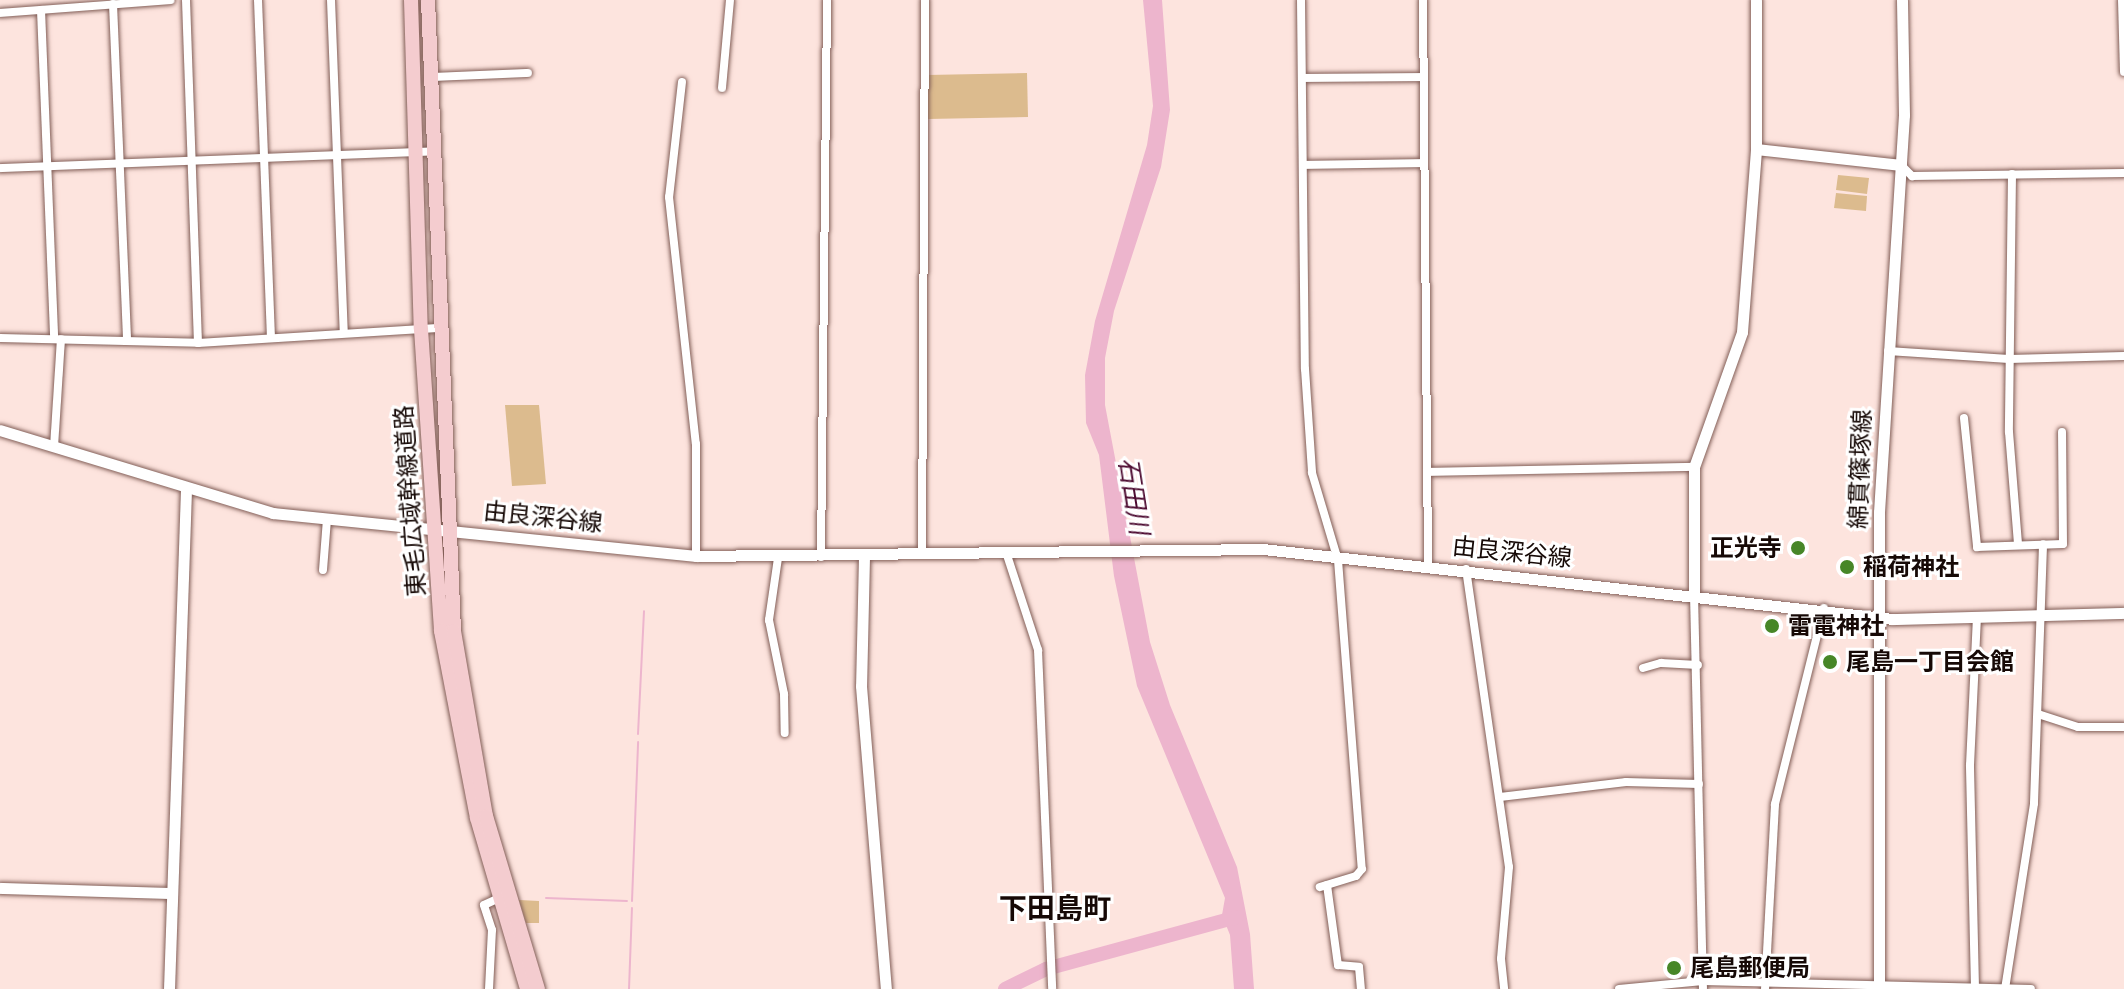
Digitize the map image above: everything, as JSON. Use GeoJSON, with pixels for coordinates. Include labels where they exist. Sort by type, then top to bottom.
{"type":"FeatureCollection","features":[{"type":"Feature","properties":{"kind":"highway","name":"東毛広域幹線道路"},"geometry":{"type":"LineString","coordinates":[[411,0],[421,329],[454,631],[477,775],[512,914],[538,989]]}},
{"type":"Feature","properties":{"kind":"highway","name":"東毛広域幹線道路"},"geometry":{"type":"LineString","coordinates":[[428,0],[447,669],[497,899],[527,989]]}},
{"type":"Feature","properties":{"kind":"main road"},"geometry":{"type":"LineString","coordinates":[[1694,593],[1694,467],[1742,332],[1756,149],[1756,0]]}},
{"type":"Feature","properties":{"kind":"main road","name":"綿貫篠塚線"},"geometry":{"type":"LineString","coordinates":[[1880,987],[1879,512],[1901,165],[1902,0]]}},
{"type":"Feature","properties":{"kind":"main road"},"geometry":{"type":"LineString","coordinates":[[1756,149],[1901,165]]}},
{"type":"Feature","properties":{"kind":"main road","name":"由良深谷線"},"geometry":{"type":"LineString","coordinates":[[0,430],[273,513],[696,556],[778,558],[1138,551],[1336,554],[1881,615],[1977,617],[2124,613]]}},
{"type":"Feature","properties":{"kind":"main road"},"geometry":{"type":"LineString","coordinates":[[169,989],[186,489]]}},
{"type":"Feature","properties":{"kind":"main road"},"geometry":{"type":"LineString","coordinates":[[864,557],[861,686],[886,989]]}},
{"type":"Feature","properties":{"kind":"main road"},"geometry":{"type":"LineString","coordinates":[[0,888],[172,893]]}},
{"type":"Feature","properties":{"kind":"street"},"geometry":{"type":"LineString","coordinates":[[0,13],[171,0]]}},
{"type":"Feature","properties":{"kind":"street"},"geometry":{"type":"LineString","coordinates":[[186,0],[198,343]]}},
{"type":"Feature","properties":{"kind":"street"},"geometry":{"type":"LineString","coordinates":[[258,0],[271,338]]}},
{"type":"Feature","properties":{"kind":"street"},"geometry":{"type":"LineString","coordinates":[[331,0],[344,333]]}},
{"type":"Feature","properties":{"kind":"street"},"geometry":{"type":"LineString","coordinates":[[722,88],[730,0]]}},
{"type":"Feature","properties":{"kind":"street"},"geometry":{"type":"LineString","coordinates":[[821,557],[827,0]]}},
{"type":"Feature","properties":{"kind":"street"},"geometry":{"type":"LineString","coordinates":[[922,555],[925,0]]}},
{"type":"Feature","properties":{"kind":"street"},"geometry":{"type":"LineString","coordinates":[[1301,0],[1312,473],[1336,554],[1362,869],[1323,886],[1338,965],[1359,967],[1361,989]]}},
{"type":"Feature","properties":{"kind":"street"},"geometry":{"type":"LineString","coordinates":[[1423,0],[1428,564]]}},
{"type":"Feature","properties":{"kind":"street"},"geometry":{"type":"LineString","coordinates":[[2122,0],[2124,72]]}},
{"type":"Feature","properties":{"kind":"street"},"geometry":{"type":"LineString","coordinates":[[113,4],[127,340]]}},
{"type":"Feature","properties":{"kind":"street"},"geometry":{"type":"LineString","coordinates":[[41,10],[57,339],[54,447]]}},
{"type":"Feature","properties":{"kind":"street"},"geometry":{"type":"LineString","coordinates":[[431,77],[528,73]]}},
{"type":"Feature","properties":{"kind":"street"},"geometry":{"type":"LineString","coordinates":[[1302,78],[1424,77]]}},
{"type":"Feature","properties":{"kind":"street"},"geometry":{"type":"LineString","coordinates":[[682,82],[669,197],[696,444],[696,556]]}},
{"type":"Feature","properties":{"kind":"street"},"geometry":{"type":"LineString","coordinates":[[0,168],[415,155],[433,151]]}},
{"type":"Feature","properties":{"kind":"street"},"geometry":{"type":"LineString","coordinates":[[1303,165],[1424,163]]}},
{"type":"Feature","properties":{"kind":"street"},"geometry":{"type":"LineString","coordinates":[[1901,165],[1912,176],[2124,173]]}},
{"type":"Feature","properties":{"kind":"street"},"geometry":{"type":"LineString","coordinates":[[2012,174],[2009,435],[2018,545]]}},
{"type":"Feature","properties":{"kind":"street"},"geometry":{"type":"LineString","coordinates":[[0,338],[198,343],[438,328]]}},
{"type":"Feature","properties":{"kind":"street"},"geometry":{"type":"LineString","coordinates":[[1888,351],[2009,359],[2124,356]]}},
{"type":"Feature","properties":{"kind":"street"},"geometry":{"type":"LineString","coordinates":[[1964,418],[1973,545],[2063,544],[2062,432]]}},
{"type":"Feature","properties":{"kind":"street"},"geometry":{"type":"LineString","coordinates":[[1427,472],[1694,467]]}},
{"type":"Feature","properties":{"kind":"street"},"geometry":{"type":"LineString","coordinates":[[323,570],[327,519]]}},
{"type":"Feature","properties":{"kind":"street"},"geometry":{"type":"LineString","coordinates":[[2005,989],[2034,803],[2043,616],[2043,544]]}},
{"type":"Feature","properties":{"kind":"street"},"geometry":{"type":"LineString","coordinates":[[1007,555],[1038,655],[1052,989]]}},
{"type":"Feature","properties":{"kind":"street"},"geometry":{"type":"LineString","coordinates":[[778,558],[769,612],[784,694],[785,733]]}},
{"type":"Feature","properties":{"kind":"street"},"geometry":{"type":"LineString","coordinates":[[1466,569],[1509,867],[1501,959],[1504,989]]}},
{"type":"Feature","properties":{"kind":"street"},"geometry":{"type":"LineString","coordinates":[[1694,593],[1703,985]]}},
{"type":"Feature","properties":{"kind":"street"},"geometry":{"type":"LineString","coordinates":[[1765,986],[1775,804],[1824,608]]}},
{"type":"Feature","properties":{"kind":"street"},"geometry":{"type":"LineString","coordinates":[[1975,988],[1970,765],[1977,617]]}},
{"type":"Feature","properties":{"kind":"street"},"geometry":{"type":"LineString","coordinates":[[1643,668],[1661,663],[1698,665]]}},
{"type":"Feature","properties":{"kind":"street"},"geometry":{"type":"LineString","coordinates":[[2038,714],[2078,727],[2124,727]]}},
{"type":"Feature","properties":{"kind":"street"},"geometry":{"type":"LineString","coordinates":[[1500,797],[1626,782],[1699,784]]}},
{"type":"Feature","properties":{"kind":"street"},"geometry":{"type":"LineString","coordinates":[[489,989],[492,930],[484,905],[497,899]]}},
{"type":"Feature","properties":{"kind":"street"},"geometry":{"type":"LineString","coordinates":[[1619,989],[1703,985],[2031,989]]}},
{"type":"Feature","properties":{"kind":"shaded area"},"geometry":{"type":"Polygon","coordinates":[[[1143,0],[1162,0],[1170,110],[1161,167],[1114,311],[1105,358],[1105,405],[1150,642],[1170,705],[1237,867],[1250,934],[1254,989],[1234,989],[1230,935],[1222,915],[1225,898],[1137,686],[1114,576],[1099,455],[1086,423],[1085,375],[1095,321],[1147,145],[1153,106],[1143,0]]]}},
{"type":"Feature","properties":{"kind":"shaded area"},"geometry":{"type":"Polygon","coordinates":[[[1027,73],[1028,117],[928,119],[927,75],[1027,73]]]}},
{"type":"Feature","properties":{"kind":"shaded area"},"geometry":{"type":"Polygon","coordinates":[[[1838,175],[1869,178],[1867,194],[1836,190],[1838,175]]]}},
{"type":"Feature","properties":{"kind":"shaded area"},"geometry":{"type":"Polygon","coordinates":[[[1836,193],[1867,196],[1866,211],[1834,208],[1836,193]]]}},
{"type":"Feature","properties":{"kind":"shaded area"},"geometry":{"type":"Polygon","coordinates":[[[505,405],[539,405],[546,484],[512,486],[505,405]]]}},
{"type":"Feature","properties":{"kind":"shaded area"},"geometry":{"type":"Polygon","coordinates":[[[519,900],[539,901],[539,923],[526,923],[519,900]]]}},
{"type":"Feature","properties":{"kind":"waterway"},"geometry":{"type":"LineString","coordinates":[[638,734],[644,611]]}},
{"type":"Feature","properties":{"kind":"waterway"},"geometry":{"type":"LineString","coordinates":[[632,901],[638,742]]}},
{"type":"Feature","properties":{"kind":"waterway"},"geometry":{"type":"LineString","coordinates":[[546,898],[627,901]]}},
{"type":"Feature","properties":{"kind":"waterway"},"geometry":{"type":"LineString","coordinates":[[629,989],[632,908]]}},
{"type":"Feature","properties":{"kind":"waterway"},"geometry":{"type":"LineString","coordinates":[[1005,989],[1046,969],[1237,917]]}},
{"type":"Feature","properties":{"kind":"place","name":"正光寺"},"geometry":{"type":"Point","coordinates":[1798,548]}},
{"type":"Feature","properties":{"kind":"place","name":"稲荷神社"},"geometry":{"type":"Point","coordinates":[1847,567]}},
{"type":"Feature","properties":{"kind":"place","name":"雷電神社"},"geometry":{"type":"Point","coordinates":[1772,626]}},
{"type":"Feature","properties":{"kind":"place","name":"尾島一丁目会館"},"geometry":{"type":"Point","coordinates":[1830,662]}},
{"type":"Feature","properties":{"kind":"place","name":"尾島郵便局"},"geometry":{"type":"Point","coordinates":[1674,968]}},
{"type":"Feature","properties":{"kind":"district","name":"下田島町"},"geometry":{"type":"Point","coordinates":[1055,908]}},
{"type":"Feature","properties":{"kind":"water label","name":"石田川"},"geometry":{"type":"Point","coordinates":[1134,496]}}]}
